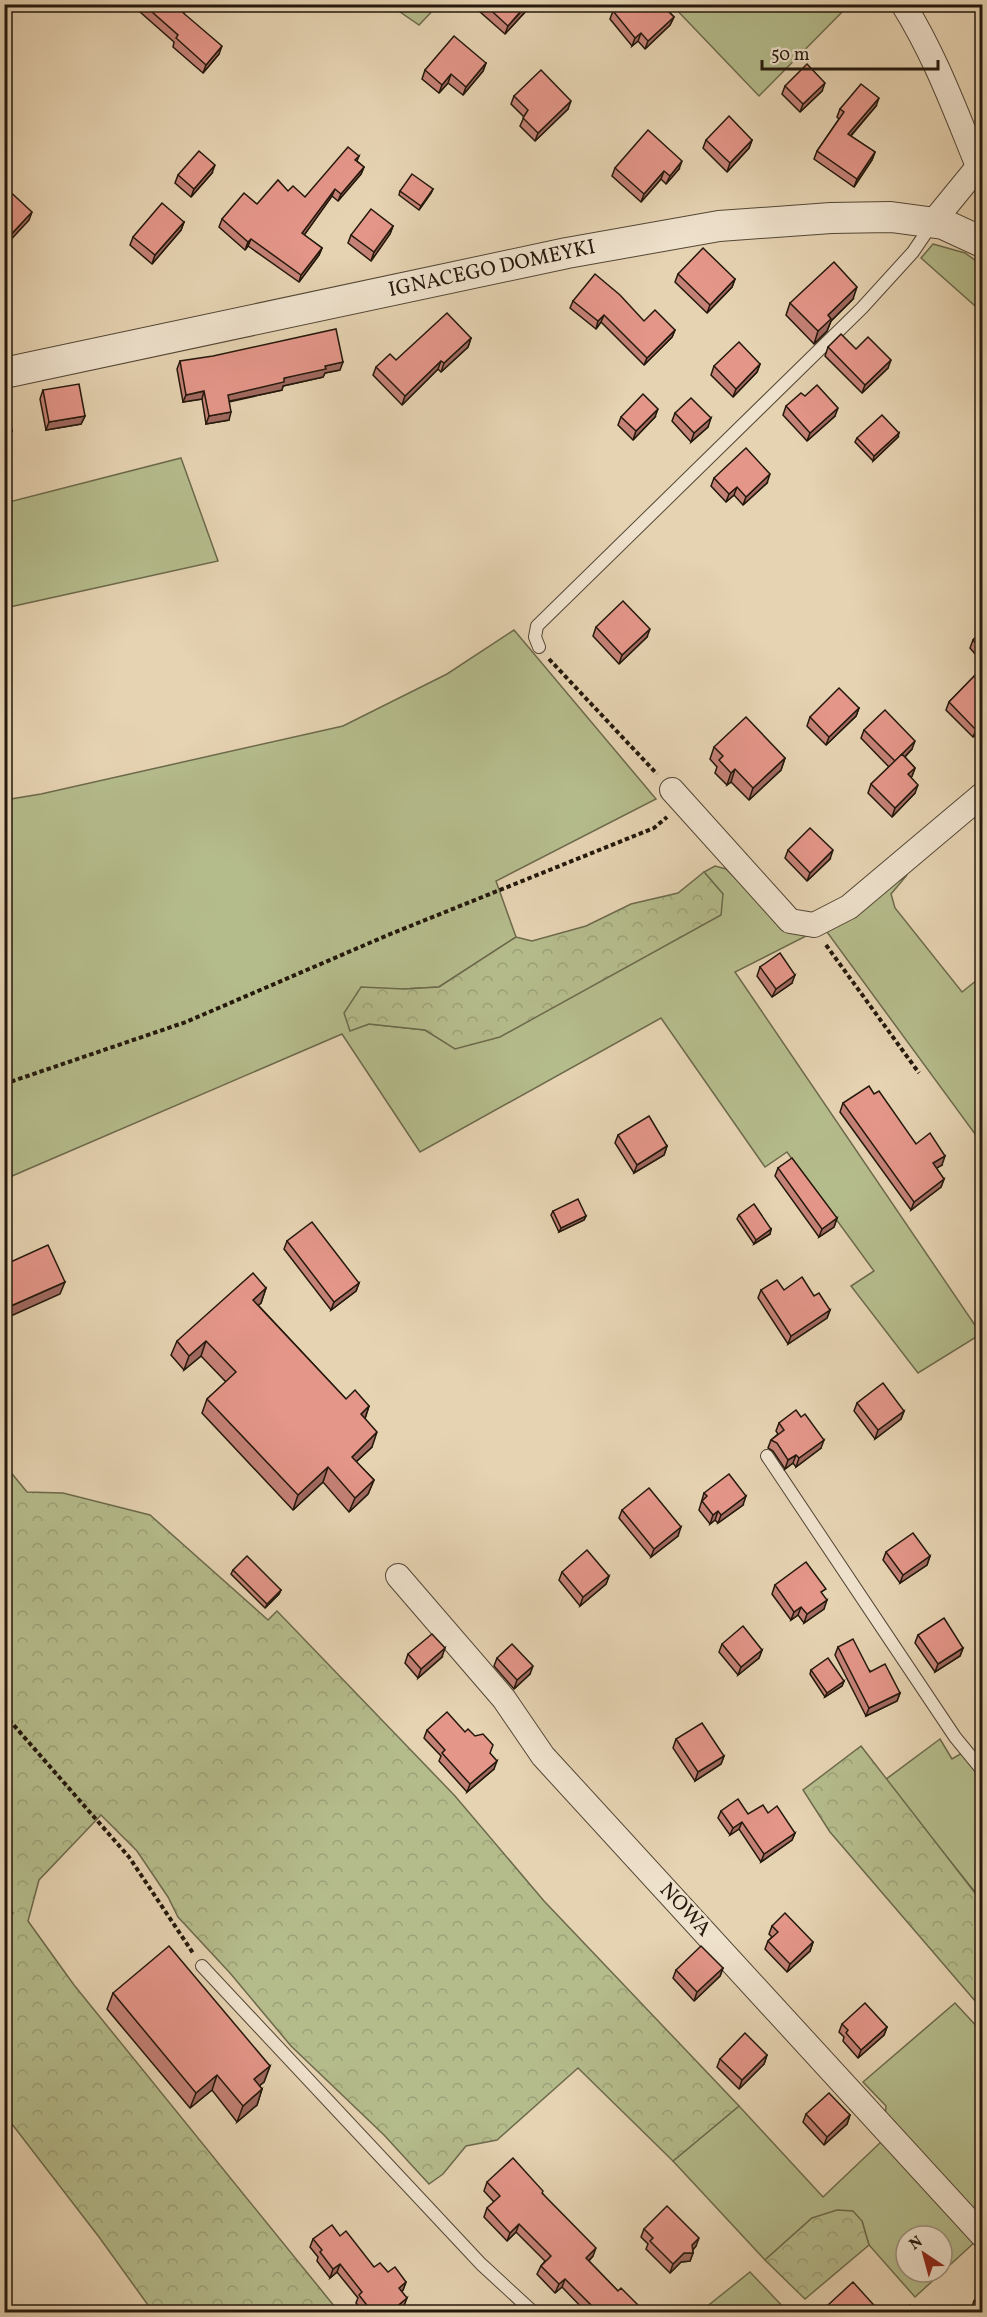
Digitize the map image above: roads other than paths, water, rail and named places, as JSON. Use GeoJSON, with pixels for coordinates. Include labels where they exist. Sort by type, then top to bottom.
{"type":"FeatureCollection","features":[{"type":"Feature","properties":{"kind":"street"},"geometry":{"type":"LineString","coordinates":[[903,4],[921,33],[980,164],[933,222]]}},
{"type":"Feature","properties":{"kind":"street","name":"IGNACEGO DOMEYKI"},"geometry":{"type":"LineString","coordinates":[[4,373],[567,253],[719,226],[891,217],[933,222],[982,242]]}},
{"type":"Feature","properties":{"kind":"street"},"geometry":{"type":"LineString","coordinates":[[677,796],[790,921],[814,925],[849,907],[982,795]]}},
{"type":"Feature","properties":{"kind":"street","name":"NOWA"},"geometry":{"type":"LineString","coordinates":[[398,1576],[504,1699],[543,1756],[982,2235]]}},
{"type":"Feature","properties":{"kind":"lane"},"geometry":{"type":"LineString","coordinates":[[539,648],[535,637],[537,626],[862,308],[913,252],[933,222]]}},
{"type":"Feature","properties":{"kind":"lane"},"geometry":{"type":"LineString","coordinates":[[767,1456],[955,1737],[982,1770]]}},
{"type":"Feature","properties":{"kind":"lane"},"geometry":{"type":"LineString","coordinates":[[202,1966],[481,2264],[533,2313]]}}]}
